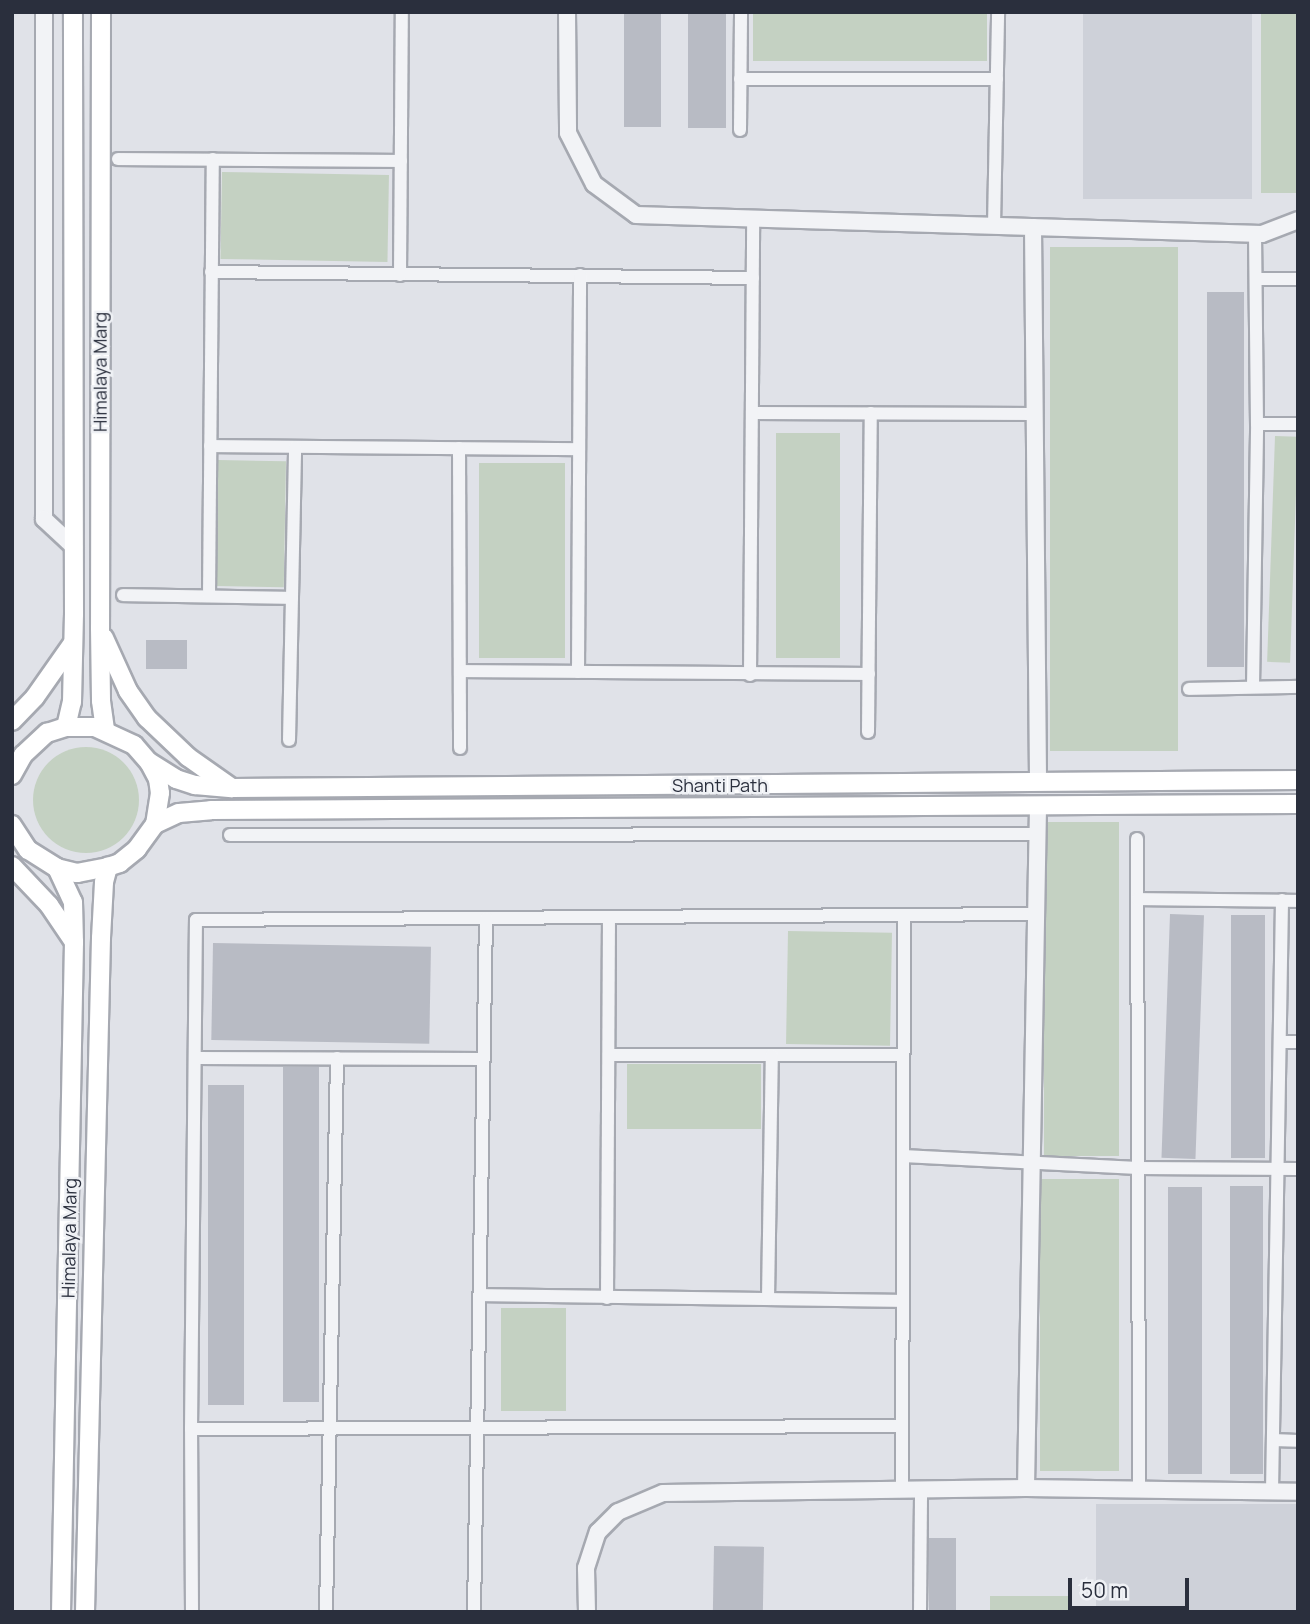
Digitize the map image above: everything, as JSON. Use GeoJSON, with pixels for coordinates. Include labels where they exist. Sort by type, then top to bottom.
{"type":"FeatureCollection","features":[{"type":"Feature","properties":{"kind":"main road","name":"Himalaya Marg"},"geometry":{"type":"LineString","coordinates":[[66,727],[72,702],[74,547],[73,12]]}},
{"type":"Feature","properties":{"kind":"main road","name":"Himalaya Marg"},"geometry":{"type":"LineString","coordinates":[[101,12],[100,628],[104,731]]}},
{"type":"Feature","properties":{"kind":"main road"},"geometry":{"type":"LineString","coordinates":[[100,628],[117,670],[146,718],[188,757],[232,788]]}},
{"type":"Feature","properties":{"kind":"main road"},"geometry":{"type":"LineString","coordinates":[[12,721],[35,697],[73,643]]}},
{"type":"Feature","properties":{"kind":"main road"},"geometry":{"type":"LineString","coordinates":[[12,774],[23,755],[39,738],[66,727],[95,727],[104,731]]}},
{"type":"Feature","properties":{"kind":"main road","name":"Shanti Path"},"geometry":{"type":"LineString","coordinates":[[104,731],[134,746],[149,762],[176,779],[195,785],[232,788],[1298,780]]}},
{"type":"Feature","properties":{"kind":"main road"},"geometry":{"type":"LineString","coordinates":[[12,827],[28,850],[57,868],[77,873],[120,863],[136,849],[155,824],[160,793],[158,779],[149,762]]}},
{"type":"Feature","properties":{"kind":"main road"},"geometry":{"type":"LineString","coordinates":[[155,824],[179,813],[211,810],[1298,804]]}},
{"type":"Feature","properties":{"kind":"main road"},"geometry":{"type":"LineString","coordinates":[[12,866],[49,905],[75,942]]}},
{"type":"Feature","properties":{"kind":"main road","name":"Himalaya Marg"},"geometry":{"type":"LineString","coordinates":[[85,1612],[100,938],[104,882],[108,867]]}},
{"type":"Feature","properties":{"kind":"main road","name":"Himalaya Marg"},"geometry":{"type":"LineString","coordinates":[[57,868],[73,902],[75,942],[61,1612]]}},
{"type":"Feature","properties":{"kind":"street"},"geometry":{"type":"LineString","coordinates":[[44,12],[44,519],[74,547]]}},
{"type":"Feature","properties":{"kind":"street"},"geometry":{"type":"LineString","coordinates":[[400,275],[402,12]]}},
{"type":"Feature","properties":{"kind":"street"},"geometry":{"type":"LineString","coordinates":[[567,12],[568,133],[594,184],[636,215],[1255,234],[1262,234],[1298,220]]}},
{"type":"Feature","properties":{"kind":"street"},"geometry":{"type":"LineString","coordinates":[[740,130],[741,12]]}},
{"type":"Feature","properties":{"kind":"street"},"geometry":{"type":"LineString","coordinates":[[994,226],[998,12]]}},
{"type":"Feature","properties":{"kind":"street"},"geometry":{"type":"LineString","coordinates":[[740,79],[997,79]]}},
{"type":"Feature","properties":{"kind":"street"},"geometry":{"type":"LineString","coordinates":[[118,159],[401,161]]}},
{"type":"Feature","properties":{"kind":"street"},"geometry":{"type":"LineString","coordinates":[[209,596],[213,159]]}},
{"type":"Feature","properties":{"kind":"street"},"geometry":{"type":"LineString","coordinates":[[750,675],[753,219]]}},
{"type":"Feature","properties":{"kind":"street"},"geometry":{"type":"LineString","coordinates":[[1032,227],[1038,782]]}},
{"type":"Feature","properties":{"kind":"street"},"geometry":{"type":"LineString","coordinates":[[1253,687],[1257,424],[1255,234]]}},
{"type":"Feature","properties":{"kind":"street"},"geometry":{"type":"LineString","coordinates":[[211,272],[753,278]]}},
{"type":"Feature","properties":{"kind":"street"},"geometry":{"type":"LineString","coordinates":[[578,672],[580,275]]}},
{"type":"Feature","properties":{"kind":"street"},"geometry":{"type":"LineString","coordinates":[[1256,279],[1298,279]]}},
{"type":"Feature","properties":{"kind":"street"},"geometry":{"type":"LineString","coordinates":[[868,732],[871,413]]}},
{"type":"Feature","properties":{"kind":"street"},"geometry":{"type":"LineString","coordinates":[[752,414],[1035,414]]}},
{"type":"Feature","properties":{"kind":"street"},"geometry":{"type":"LineString","coordinates":[[1257,424],[1298,424]]}},
{"type":"Feature","properties":{"kind":"street"},"geometry":{"type":"LineString","coordinates":[[210,446],[579,449]]}},
{"type":"Feature","properties":{"kind":"street"},"geometry":{"type":"LineString","coordinates":[[289,740],[295,447]]}},
{"type":"Feature","properties":{"kind":"street"},"geometry":{"type":"LineString","coordinates":[[459,448],[460,748]]}},
{"type":"Feature","properties":{"kind":"street"},"geometry":{"type":"LineString","coordinates":[[123,595],[292,598]]}},
{"type":"Feature","properties":{"kind":"street"},"geometry":{"type":"LineString","coordinates":[[460,671],[869,674]]}},
{"type":"Feature","properties":{"kind":"street"},"geometry":{"type":"LineString","coordinates":[[1189,689],[1298,687]]}},
{"type":"Feature","properties":{"kind":"street"},"geometry":{"type":"LineString","coordinates":[[1026,1488],[1038,806]]}},
{"type":"Feature","properties":{"kind":"street"},"geometry":{"type":"LineString","coordinates":[[230,835],[1037,834]]}},
{"type":"Feature","properties":{"kind":"street"},"geometry":{"type":"LineString","coordinates":[[1137,839],[1139,1490]]}},
{"type":"Feature","properties":{"kind":"street"},"geometry":{"type":"LineString","coordinates":[[1138,899],[1298,901]]}},
{"type":"Feature","properties":{"kind":"street"},"geometry":{"type":"LineString","coordinates":[[1272,1492],[1282,900]]}},
{"type":"Feature","properties":{"kind":"street"},"geometry":{"type":"LineString","coordinates":[[192,1612],[191,1429],[197,920],[1036,914]]}},
{"type":"Feature","properties":{"kind":"street"},"geometry":{"type":"LineString","coordinates":[[902,1490],[904,915]]}},
{"type":"Feature","properties":{"kind":"street"},"geometry":{"type":"LineString","coordinates":[[474,1612],[486,918]]}},
{"type":"Feature","properties":{"kind":"street"},"geometry":{"type":"LineString","coordinates":[[607,1298],[609,918]]}},
{"type":"Feature","properties":{"kind":"street"},"geometry":{"type":"LineString","coordinates":[[1280,1042],[1298,1042]]}},
{"type":"Feature","properties":{"kind":"street"},"geometry":{"type":"LineString","coordinates":[[608,1055],[903,1055]]}},
{"type":"Feature","properties":{"kind":"street"},"geometry":{"type":"LineString","coordinates":[[768,1299],[772,1055]]}},
{"type":"Feature","properties":{"kind":"street"},"geometry":{"type":"LineString","coordinates":[[195,1058],[484,1059]]}},
{"type":"Feature","properties":{"kind":"street"},"geometry":{"type":"LineString","coordinates":[[326,1612],[337,1059]]}},
{"type":"Feature","properties":{"kind":"street"},"geometry":{"type":"LineString","coordinates":[[903,1156],[1138,1168],[1298,1169]]}},
{"type":"Feature","properties":{"kind":"street"},"geometry":{"type":"LineString","coordinates":[[480,1295],[902,1301]]}},
{"type":"Feature","properties":{"kind":"street"},"geometry":{"type":"LineString","coordinates":[[191,1429],[902,1426]]}},
{"type":"Feature","properties":{"kind":"street"},"geometry":{"type":"LineString","coordinates":[[1273,1440],[1298,1441]]}},
{"type":"Feature","properties":{"kind":"street"},"geometry":{"type":"LineString","coordinates":[[587,1612],[586,1567],[598,1532],[618,1512],[663,1493],[1026,1488],[1298,1492]]}},
{"type":"Feature","properties":{"kind":"street"},"geometry":{"type":"LineString","coordinates":[[920,1612],[921,1490]]}},
{"type":"Feature","properties":{"kind":"shaded area"},"geometry":{"type":"Polygon","coordinates":[[[1083,12],[1252,12],[1252,199],[1083,199],[1083,12]]]}},
{"type":"Feature","properties":{"kind":"shaded area"},"geometry":{"type":"Polygon","coordinates":[[[1096,1504],[1298,1504],[1298,1612],[1096,1612],[1096,1504]]]}},
{"type":"Feature","properties":{"kind":"green space"},"geometry":{"type":"Polygon","coordinates":[[[753,12],[987,12],[987,61],[753,61],[753,12]]]}},
{"type":"Feature","properties":{"kind":"green space"},"geometry":{"type":"Polygon","coordinates":[[[1261,12],[1298,12],[1298,193],[1261,193],[1261,12]]]}},
{"type":"Feature","properties":{"kind":"green space"},"geometry":{"type":"Polygon","coordinates":[[[222,172],[389,175],[387,262],[220,259],[222,172]]]}},
{"type":"Feature","properties":{"kind":"green space"},"geometry":{"type":"Polygon","coordinates":[[[1050,247],[1178,247],[1178,751],[1050,751],[1050,247]]]}},
{"type":"Feature","properties":{"kind":"green space"},"geometry":{"type":"Polygon","coordinates":[[[776,433],[840,433],[840,658],[776,658],[776,433]]]}},
{"type":"Feature","properties":{"kind":"green space"},"geometry":{"type":"Polygon","coordinates":[[[1275,436],[1298,437],[1290,663],[1267,662],[1275,436]]]}},
{"type":"Feature","properties":{"kind":"green space"},"geometry":{"type":"Polygon","coordinates":[[[218,460],[286,461],[284,587],[216,586],[218,460]]]}},
{"type":"Feature","properties":{"kind":"green space"},"geometry":{"type":"Polygon","coordinates":[[[479,463],[565,463],[565,658],[479,658],[479,463]]]}},
{"type":"Feature","properties":{"kind":"green space"},"geometry":{"type":"Polygon","coordinates":[[[86,747],[106,751],[123,763],[135,780],[139,800],[135,820],[123,837],[106,849],[86,853],[66,849],[49,837],[37,820],[33,800],[37,780],[49,763],[66,751],[86,747]]]}},
{"type":"Feature","properties":{"kind":"green space"},"geometry":{"type":"Polygon","coordinates":[[[1044,822],[1119,822],[1119,1156],[1044,1156],[1044,822]]]}},
{"type":"Feature","properties":{"kind":"green space"},"geometry":{"type":"Polygon","coordinates":[[[788,931],[892,933],[890,1046],[786,1044],[788,931]]]}},
{"type":"Feature","properties":{"kind":"green space"},"geometry":{"type":"Polygon","coordinates":[[[627,1064],[761,1064],[761,1129],[627,1129],[627,1064]]]}},
{"type":"Feature","properties":{"kind":"green space"},"geometry":{"type":"Polygon","coordinates":[[[1040,1179],[1119,1179],[1119,1471],[1040,1471],[1040,1179]]]}},
{"type":"Feature","properties":{"kind":"green space"},"geometry":{"type":"Polygon","coordinates":[[[501,1308],[566,1308],[566,1411],[501,1411],[501,1308]]]}},
{"type":"Feature","properties":{"kind":"green space"},"geometry":{"type":"Polygon","coordinates":[[[990,1596],[1071,1596],[1071,1612],[990,1612],[990,1596]]]}},
{"type":"Feature","properties":{"kind":"building"},"geometry":{"type":"Polygon","coordinates":[[[624,12],[661,12],[661,127],[624,127],[624,12]]]}},
{"type":"Feature","properties":{"kind":"building"},"geometry":{"type":"Polygon","coordinates":[[[688,12],[726,12],[726,128],[688,128],[688,12]]]}},
{"type":"Feature","properties":{"kind":"building"},"geometry":{"type":"Polygon","coordinates":[[[1207,292],[1244,292],[1244,667],[1207,667],[1207,292]]]}},
{"type":"Feature","properties":{"kind":"building"},"geometry":{"type":"Polygon","coordinates":[[[146,640],[187,640],[187,669],[146,669],[146,640]]]}},
{"type":"Feature","properties":{"kind":"building"},"geometry":{"type":"Polygon","coordinates":[[[1170,914],[1204,915],[1195,1159],[1161,1158],[1170,914]]]}},
{"type":"Feature","properties":{"kind":"building"},"geometry":{"type":"Polygon","coordinates":[[[1231,915],[1265,915],[1265,1158],[1231,1158],[1231,915]]]}},
{"type":"Feature","properties":{"kind":"building"},"geometry":{"type":"Polygon","coordinates":[[[213,943],[431,947],[429,1044],[211,1040],[213,943]]]}},
{"type":"Feature","properties":{"kind":"building"},"geometry":{"type":"Polygon","coordinates":[[[283,1067],[319,1067],[319,1402],[283,1402],[283,1067]]]}},
{"type":"Feature","properties":{"kind":"building"},"geometry":{"type":"Polygon","coordinates":[[[208,1085],[244,1085],[244,1405],[208,1405],[208,1085]]]}},
{"type":"Feature","properties":{"kind":"building"},"geometry":{"type":"Polygon","coordinates":[[[1230,1186],[1263,1186],[1263,1474],[1230,1474],[1230,1186]]]}},
{"type":"Feature","properties":{"kind":"building"},"geometry":{"type":"Polygon","coordinates":[[[1168,1187],[1202,1187],[1202,1474],[1168,1474],[1168,1187]]]}},
{"type":"Feature","properties":{"kind":"building"},"geometry":{"type":"Polygon","coordinates":[[[929,1538],[956,1538],[956,1612],[929,1612],[929,1538]]]}},
{"type":"Feature","properties":{"kind":"building"},"geometry":{"type":"Polygon","coordinates":[[[714,1546],[764,1547],[763,1612],[713,1612],[714,1546]]]}}]}
